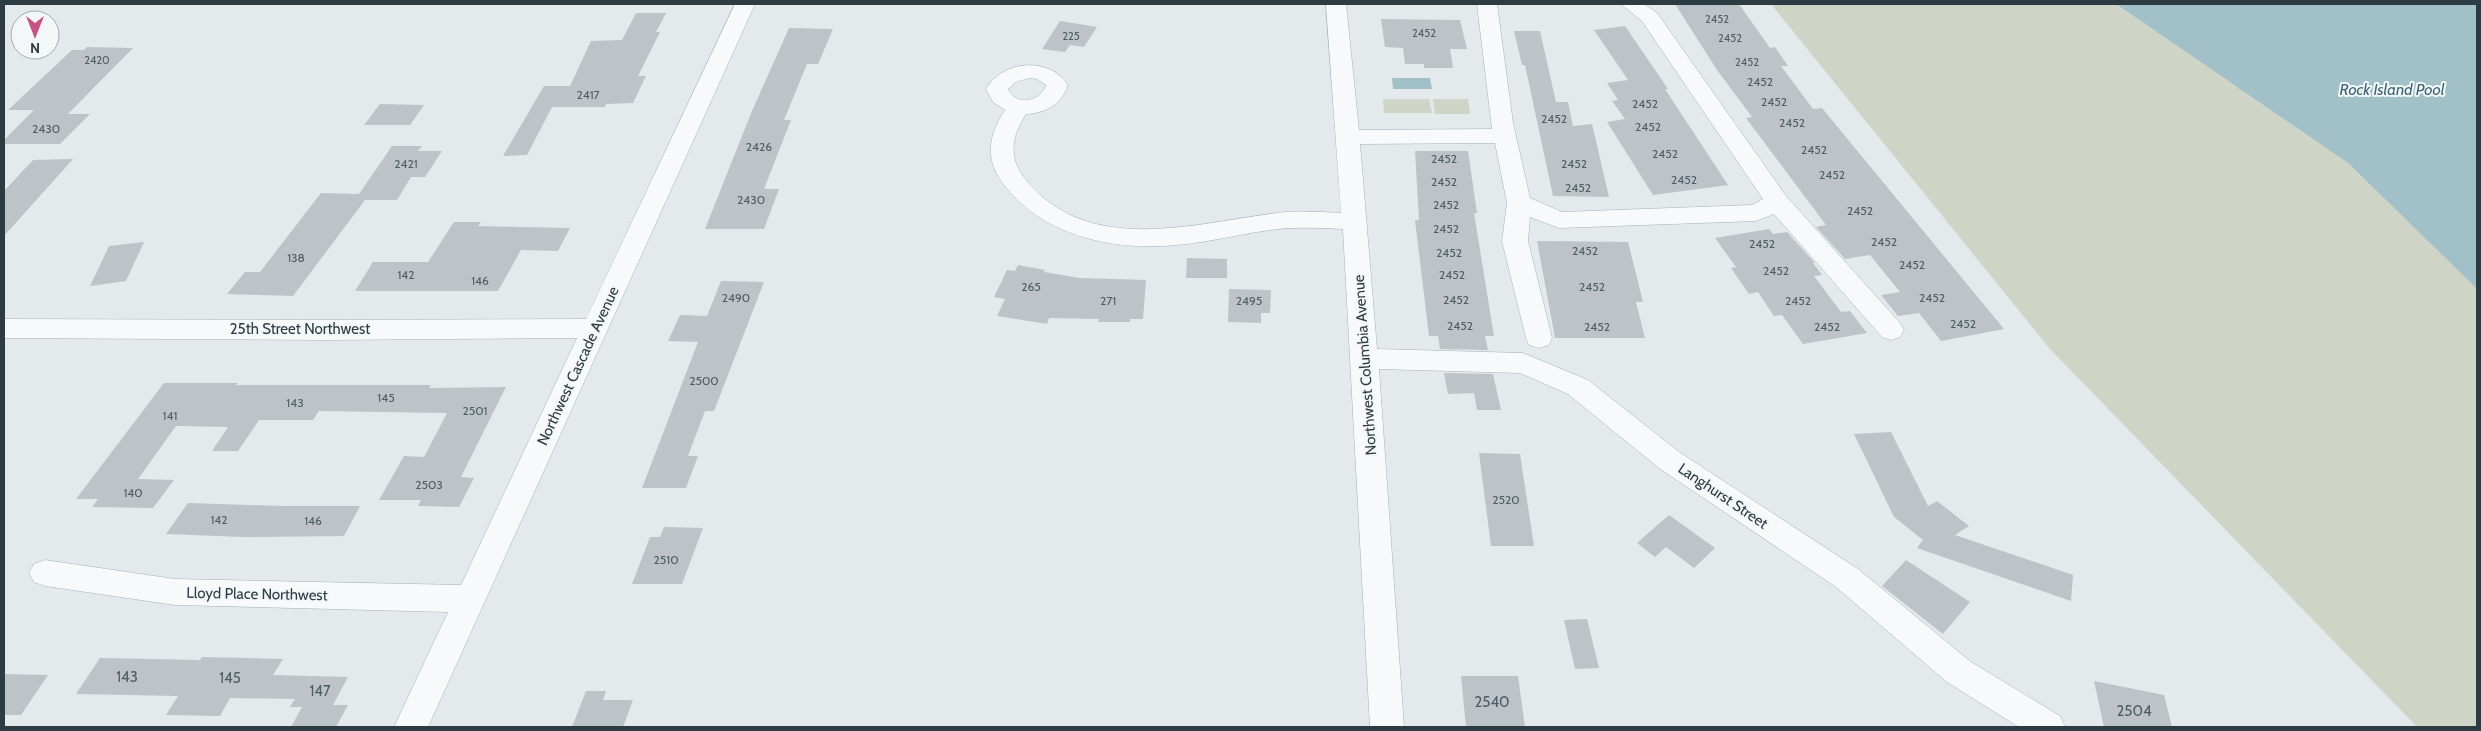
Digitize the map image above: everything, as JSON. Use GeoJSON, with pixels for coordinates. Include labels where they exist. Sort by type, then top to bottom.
{"type":"FeatureCollection","features":[{"type":"Feature","properties":{"kind":"street","name":"Northwest Cascade Avenue"},"geometry":{"type":"LineString","coordinates":[[411,727],[745,4]]}},
{"type":"Feature","properties":{"kind":"street","name":"Northwest Columbia Avenue"},"geometry":{"type":"LineString","coordinates":[[1336,4],[1366,360],[1387,727]]}},
{"type":"Feature","properties":{"kind":"street"},"geometry":{"type":"LineString","coordinates":[[1487,4],[1504,129],[1519,203],[1515,241],[1539,338]]}},
{"type":"Feature","properties":{"kind":"street"},"geometry":{"type":"LineString","coordinates":[[1631,4],[1650,17],[1777,202],[1891,330]]}},
{"type":"Feature","properties":{"kind":"street"},"geometry":{"type":"LineString","coordinates":[[1020,107],[1007,124],[1000,140],[1003,165],[1020,192],[1046,213],[1077,227],[1121,238],[1176,238],[1281,221],[1355,221]]}},
{"type":"Feature","properties":{"kind":"street"},"geometry":{"type":"LineString","coordinates":[[1348,130],[1504,129]]}},
{"type":"Feature","properties":{"kind":"street"},"geometry":{"type":"LineString","coordinates":[[1519,203],[1559,220],[1756,213],[1777,202]]}},
{"type":"Feature","properties":{"kind":"street","name":"25th Street Northwest"},"geometry":{"type":"LineString","coordinates":[[4,328],[326,330],[596,328]]}},
{"type":"Feature","properties":{"kind":"street","name":"Langhurst Street"},"geometry":{"type":"LineString","coordinates":[[1366,360],[1524,363],[1578,387],[1669,460],[1847,578],[1959,672],[2048,727]]}},
{"type":"Feature","properties":{"kind":"street","name":"Lloyd Place Northwest"},"geometry":{"type":"LineString","coordinates":[[45,573],[175,592],[471,599]]}},
{"type":"Feature","properties":{"kind":"shaded area"},"geometry":{"type":"Polygon","coordinates":[[[1771,4],[2116,4],[2348,163],[2477,289],[2477,727],[2417,727],[2050,349],[1771,4]]]}},
{"type":"Feature","properties":{"kind":"shaded area"},"geometry":{"type":"Polygon","coordinates":[[[1383,99],[1429,99],[1432,113],[1384,113],[1383,99]]]}},
{"type":"Feature","properties":{"kind":"shaded area"},"geometry":{"type":"Polygon","coordinates":[[[1433,99],[1468,99],[1470,114],[1435,114],[1433,99]]]}},
{"type":"Feature","properties":{"kind":"water","name":"Rock Island Pool"},"geometry":{"type":"Polygon","coordinates":[[[2116,4],[2477,4],[2477,289],[2348,163],[2116,4]]]}},
{"type":"Feature","properties":{"kind":"water"},"geometry":{"type":"Polygon","coordinates":[[[1392,78],[1430,78],[1432,89],[1393,89],[1392,78]]]}},
{"type":"Feature","properties":{"kind":"building"},"geometry":{"type":"Polygon","coordinates":[[[1675,4],[1739,4],[1770,48],[1775,47],[1788,66],[1781,66],[1813,109],[1822,108],[2004,329],[1941,341],[1919,313],[1898,316],[1881,295],[1900,292],[1870,255],[1845,259],[1816,227],[1826,225],[1746,118],[1752,117],[1717,70],[1675,4]]]}},
{"type":"Feature","properties":{"kind":"building"},"geometry":{"type":"Polygon","coordinates":[[[636,13],[666,13],[656,32],[660,32],[638,76],[646,76],[633,103],[606,104],[605,107],[552,107],[527,155],[503,156],[544,86],[570,86],[591,41],[622,40],[636,13]]]}},
{"type":"Feature","properties":{"kind":"building"},"geometry":{"type":"Polygon","coordinates":[[[1381,19],[1460,20],[1467,49],[1450,49],[1453,68],[1424,68],[1424,64],[1405,64],[1403,48],[1385,47],[1381,19]]]}},
{"type":"Feature","properties":{"kind":"building"},"geometry":{"type":"Polygon","coordinates":[[[1060,21],[1097,27],[1084,47],[1070,45],[1065,52],[1042,49],[1060,21]]]}},
{"type":"Feature","properties":{"kind":"building"},"geometry":{"type":"Polygon","coordinates":[[[1625,26],[1668,89],[1665,89],[1728,185],[1653,195],[1607,122],[1625,119],[1612,101],[1618,100],[1607,83],[1628,80],[1594,30],[1625,26]]]}},
{"type":"Feature","properties":{"kind":"building"},"geometry":{"type":"Polygon","coordinates":[[[789,28],[833,29],[818,64],[807,64],[784,120],[791,120],[764,189],[779,189],[764,229],[705,229],[752,111],[789,28]]]}},
{"type":"Feature","properties":{"kind":"building"},"geometry":{"type":"Polygon","coordinates":[[[1514,31],[1540,31],[1556,102],[1568,102],[1573,126],[1592,124],[1609,197],[1553,196],[1525,65],[1522,65],[1514,31]]]}},
{"type":"Feature","properties":{"kind":"building"},"geometry":{"type":"Polygon","coordinates":[[[87,47],[133,48],[68,114],[90,114],[60,144],[4,144],[4,140],[34,110],[8,110],[72,50],[84,50],[87,47]]]}},
{"type":"Feature","properties":{"kind":"building"},"geometry":{"type":"Polygon","coordinates":[[[380,104],[424,105],[410,125],[364,125],[380,104]]]}},
{"type":"Feature","properties":{"kind":"building"},"geometry":{"type":"Polygon","coordinates":[[[392,146],[422,146],[418,151],[442,151],[425,177],[411,177],[397,200],[365,200],[293,296],[227,294],[245,272],[260,272],[321,193],[359,194],[392,146]]]}},
{"type":"Feature","properties":{"kind":"building"},"geometry":{"type":"Polygon","coordinates":[[[1415,151],[1468,151],[1477,213],[1474,213],[1494,336],[1485,336],[1488,350],[1440,349],[1438,336],[1429,336],[1415,220],[1419,220],[1415,151]]]}},
{"type":"Feature","properties":{"kind":"building"},"geometry":{"type":"Polygon","coordinates":[[[73,159],[4,236],[4,191],[33,160],[73,159]]]}},
{"type":"Feature","properties":{"kind":"building"},"geometry":{"type":"Polygon","coordinates":[[[454,222],[481,222],[478,226],[570,228],[558,251],[521,250],[498,291],[355,291],[373,262],[428,262],[454,222]]]}},
{"type":"Feature","properties":{"kind":"building"},"geometry":{"type":"Polygon","coordinates":[[[1769,229],[1773,234],[1787,232],[1815,263],[1813,263],[1822,275],[1814,276],[1841,312],[1850,311],[1867,333],[1803,344],[1782,315],[1774,316],[1758,292],[1749,294],[1731,268],[1736,267],[1715,238],[1769,229]]]}},
{"type":"Feature","properties":{"kind":"building"},"geometry":{"type":"Polygon","coordinates":[[[1537,241],[1628,242],[1643,302],[1636,302],[1645,338],[1555,338],[1537,241]]]}},
{"type":"Feature","properties":{"kind":"building"},"geometry":{"type":"Polygon","coordinates":[[[144,242],[126,281],[90,286],[109,246],[144,242]]]}},
{"type":"Feature","properties":{"kind":"building"},"geometry":{"type":"Polygon","coordinates":[[[1187,258],[1227,259],[1227,278],[1186,278],[1187,258]]]}},
{"type":"Feature","properties":{"kind":"building"},"geometry":{"type":"Polygon","coordinates":[[[1018,265],[1045,270],[1044,272],[1080,278],[1146,280],[1143,319],[1130,319],[1130,322],[1098,322],[1099,319],[1049,318],[1047,324],[997,316],[1005,299],[994,297],[1007,270],[1015,271],[1018,265]]]}},
{"type":"Feature","properties":{"kind":"building"},"geometry":{"type":"Polygon","coordinates":[[[721,281],[764,282],[714,411],[705,411],[688,456],[698,456],[686,488],[642,488],[698,342],[668,341],[680,315],[707,316],[721,281]]]}},
{"type":"Feature","properties":{"kind":"building"},"geometry":{"type":"Polygon","coordinates":[[[1229,289],[1271,290],[1270,313],[1261,313],[1261,323],[1228,322],[1229,289]]]}},
{"type":"Feature","properties":{"kind":"building"},"geometry":{"type":"Polygon","coordinates":[[[1444,373],[1493,374],[1501,410],[1477,410],[1474,393],[1448,394],[1444,373]]]}},
{"type":"Feature","properties":{"kind":"building"},"geometry":{"type":"Polygon","coordinates":[[[164,383],[431,385],[429,388],[506,387],[461,477],[474,478],[459,507],[418,506],[421,500],[379,500],[404,456],[424,457],[447,413],[319,411],[313,420],[259,420],[238,451],[212,451],[228,427],[176,426],[138,479],[174,480],[153,508],[92,507],[98,499],[76,499],[164,383]]]}},
{"type":"Feature","properties":{"kind":"building"},"geometry":{"type":"Polygon","coordinates":[[[1891,432],[1928,506],[1937,501],[1969,526],[1955,535],[2073,575],[2071,601],[1917,548],[1923,540],[1894,517],[1854,434],[1891,432]]]}},
{"type":"Feature","properties":{"kind":"building"},"geometry":{"type":"Polygon","coordinates":[[[1479,453],[1520,454],[1534,546],[1491,546],[1479,453]]]}},
{"type":"Feature","properties":{"kind":"building"},"geometry":{"type":"Polygon","coordinates":[[[188,503],[360,506],[344,536],[244,537],[166,534],[188,503]]]}},
{"type":"Feature","properties":{"kind":"building"},"geometry":{"type":"Polygon","coordinates":[[[1669,515],[1715,548],[1694,568],[1666,547],[1655,557],[1637,543],[1669,515]]]}},
{"type":"Feature","properties":{"kind":"building"},"geometry":{"type":"Polygon","coordinates":[[[664,527],[703,528],[682,584],[632,584],[650,537],[660,537],[664,527]]]}},
{"type":"Feature","properties":{"kind":"building"},"geometry":{"type":"Polygon","coordinates":[[[1906,560],[1970,602],[1943,634],[1882,586],[1906,560]]]}},
{"type":"Feature","properties":{"kind":"building"},"geometry":{"type":"Polygon","coordinates":[[[1587,619],[1599,668],[1575,669],[1564,620],[1587,619]]]}},
{"type":"Feature","properties":{"kind":"building"},"geometry":{"type":"Polygon","coordinates":[[[202,657],[283,659],[273,675],[348,677],[333,705],[348,705],[336,727],[291,727],[302,707],[290,707],[295,699],[230,698],[220,716],[166,715],[178,696],[76,694],[100,658],[200,660],[202,657]]]}},
{"type":"Feature","properties":{"kind":"building"},"geometry":{"type":"Polygon","coordinates":[[[4,674],[48,675],[21,715],[4,715],[4,674]]]}},
{"type":"Feature","properties":{"kind":"building"},"geometry":{"type":"Polygon","coordinates":[[[1461,676],[1518,676],[1525,727],[1466,727],[1461,676]]]}},
{"type":"Feature","properties":{"kind":"building"},"geometry":{"type":"Polygon","coordinates":[[[2094,681],[2164,695],[2172,727],[2104,727],[2094,681]]]}},
{"type":"Feature","properties":{"kind":"building"},"geometry":{"type":"Polygon","coordinates":[[[586,691],[606,691],[603,700],[633,700],[623,727],[572,727],[586,691]]]}}]}
